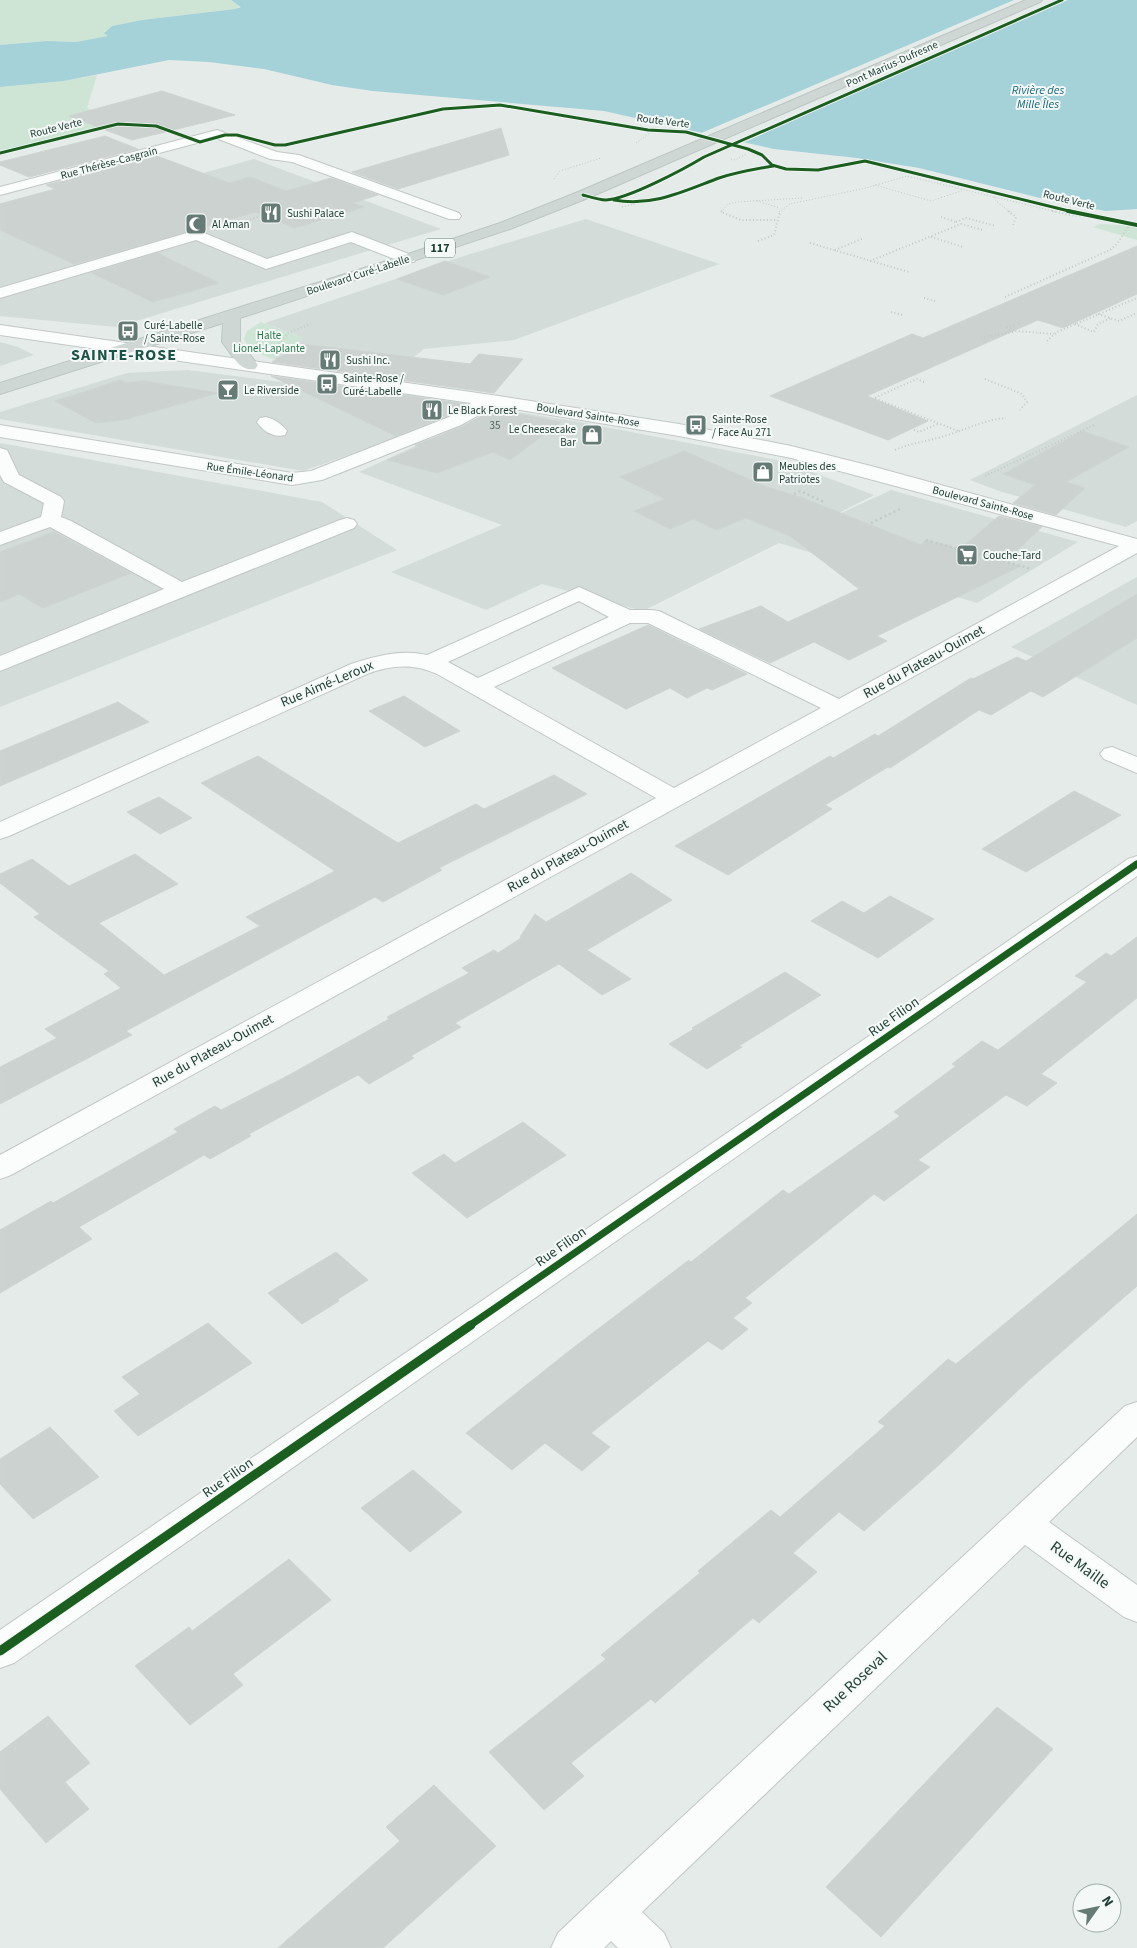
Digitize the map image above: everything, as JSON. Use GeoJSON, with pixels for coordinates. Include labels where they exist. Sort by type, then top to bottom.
{"type":"FeatureCollection","features":[{"type":"Feature","properties":{"kind":"main road","name":"Pont Marius-Dufresne"},"geometry":{"type":"LineString","coordinates":[[709,141],[1036,0]]}},
{"type":"Feature","properties":{"kind":"main road","name":"Boulevard Curé-Labelle"},"geometry":{"type":"LineString","coordinates":[[0,389],[408,259],[504,226],[583,195],[709,141]]}},
{"type":"Feature","properties":{"kind":"main road"},"geometry":{"type":"LineString","coordinates":[[232,315],[231,342],[249,365]]}},
{"type":"Feature","properties":{"kind":"street","name":"Rue Thérèse-Casgrain"},"geometry":{"type":"LineString","coordinates":[[0,191],[218,134],[275,156],[294,158],[454,216]]}},
{"type":"Feature","properties":{"kind":"street"},"geometry":{"type":"LineString","coordinates":[[0,293],[197,235],[266,264],[352,237],[408,259]]}},
{"type":"Feature","properties":{"kind":"street","name":"Boulevard Sainte-Rose"},"geometry":{"type":"LineString","coordinates":[[0,330],[485,399],[679,430],[791,452],[864,470],[1137,545]]}},
{"type":"Feature","properties":{"kind":"street","name":"Rue Émile-Léonard"},"geometry":{"type":"LineString","coordinates":[[0,432],[292,479],[315,476],[425,433],[465,416],[485,399]]}},
{"type":"Feature","properties":{"kind":"street"},"geometry":{"type":"LineString","coordinates":[[425,433],[446,443]]}},
{"type":"Feature","properties":{"kind":"street"},"geometry":{"type":"LineString","coordinates":[[0,454],[11,478],[54,502],[50,520]]}},
{"type":"Feature","properties":{"kind":"street"},"geometry":{"type":"LineString","coordinates":[[7,541],[50,520],[64,525],[181,590]]}},
{"type":"Feature","properties":{"kind":"street"},"geometry":{"type":"LineString","coordinates":[[0,664],[348,524]]}},
{"type":"Feature","properties":{"kind":"street","name":"Rue du Plateau-Ouimet"},"geometry":{"type":"LineString","coordinates":[[0,1168],[1137,545]]}},
{"type":"Feature","properties":{"kind":"street"},"geometry":{"type":"LineString","coordinates":[[430,662],[579,593],[626,617]]}},
{"type":"Feature","properties":{"kind":"street"},"geometry":{"type":"LineString","coordinates":[[477,687],[626,617],[651,616],[839,708]]}},
{"type":"Feature","properties":{"kind":"street","name":"Rue Aimé-Leroux"},"geometry":{"type":"LineString","coordinates":[[0,831],[359,669],[392,659],[430,662],[674,798]]}},
{"type":"Feature","properties":{"kind":"street"},"geometry":{"type":"LineString","coordinates":[[1112,754],[1137,766]]}},
{"type":"Feature","properties":{"kind":"street","name":"Rue Filion"},"geometry":{"type":"LineString","coordinates":[[0,1651],[1137,864]]}},
{"type":"Feature","properties":{"kind":"street","name":"Rue Roseval"},"geometry":{"type":"LineString","coordinates":[[573,1948],[1137,1416]]}},
{"type":"Feature","properties":{"kind":"street","name":"Rue Maille"},"geometry":{"type":"LineString","coordinates":[[1023,1524],[1137,1606]]}},
{"type":"Feature","properties":{"kind":"street"},"geometry":{"type":"LineString","coordinates":[[611,1912],[649,1948]]}},
{"type":"Feature","properties":{"kind":"path"},"geometry":{"type":"LineString","coordinates":[[742,147],[754,151]]}},
{"type":"Feature","properties":{"kind":"path"},"geometry":{"type":"LineString","coordinates":[[737,159],[743,156]]}},
{"type":"Feature","properties":{"kind":"path"},"geometry":{"type":"LineString","coordinates":[[758,241],[774,235],[777,228],[776,214],[781,208],[790,204],[907,176],[1070,215],[1094,217]]}},
{"type":"Feature","properties":{"kind":"path"},"geometry":{"type":"LineString","coordinates":[[874,185],[931,201],[964,190]]}},
{"type":"Feature","properties":{"kind":"path"},"geometry":{"type":"LineString","coordinates":[[583,195],[631,203],[649,201]]}},
{"type":"Feature","properties":{"kind":"path"},"geometry":{"type":"LineString","coordinates":[[994,197],[996,201],[1016,217],[1013,225]]}},
{"type":"Feature","properties":{"kind":"path"},"geometry":{"type":"LineString","coordinates":[[776,220],[741,220],[721,212],[728,204],[751,200],[810,198]]}},
{"type":"Feature","properties":{"kind":"path"},"geometry":{"type":"LineString","coordinates":[[751,200],[781,208]]}},
{"type":"Feature","properties":{"kind":"path"},"geometry":{"type":"LineString","coordinates":[[240,223],[264,215]]}},
{"type":"Feature","properties":{"kind":"path"},"geometry":{"type":"LineString","coordinates":[[942,217],[983,230]]}},
{"type":"Feature","properties":{"kind":"path"},"geometry":{"type":"LineString","coordinates":[[956,222],[966,218],[996,226]]}},
{"type":"Feature","properties":{"kind":"path"},"geometry":{"type":"LineString","coordinates":[[870,261],[961,224]]}},
{"type":"Feature","properties":{"kind":"path"},"geometry":{"type":"LineString","coordinates":[[1004,297],[1110,250],[1117,244],[1130,224]]}},
{"type":"Feature","properties":{"kind":"path"},"geometry":{"type":"LineString","coordinates":[[930,236],[964,247]]}},
{"type":"Feature","properties":{"kind":"path"},"geometry":{"type":"LineString","coordinates":[[835,250],[864,238]]}},
{"type":"Feature","properties":{"kind":"path"},"geometry":{"type":"LineString","coordinates":[[810,243],[909,272]]}},
{"type":"Feature","properties":{"kind":"path"},"geometry":{"type":"LineString","coordinates":[[1048,341],[1054,334],[1074,324],[1137,297]]}},
{"type":"Feature","properties":{"kind":"path"},"geometry":{"type":"LineString","coordinates":[[924,298],[934,301]]}},
{"type":"Feature","properties":{"kind":"path"},"geometry":{"type":"LineString","coordinates":[[891,312],[903,316]]}},
{"type":"Feature","properties":{"kind":"path"},"geometry":{"type":"LineString","coordinates":[[1098,314],[1119,321],[1137,313]]}},
{"type":"Feature","properties":{"kind":"path"},"geometry":{"type":"LineString","coordinates":[[1074,324],[1094,332],[1098,324],[1111,318]]}},
{"type":"Feature","properties":{"kind":"path"},"geometry":{"type":"LineString","coordinates":[[288,333],[311,324]]}},
{"type":"Feature","properties":{"kind":"path"},"geometry":{"type":"LineString","coordinates":[[1014,325],[1007,327],[1015,330]]}},
{"type":"Feature","properties":{"kind":"path"},"geometry":{"type":"LineString","coordinates":[[981,338],[994,333],[1015,330],[1054,334]]}},
{"type":"Feature","properties":{"kind":"path"},"geometry":{"type":"LineString","coordinates":[[924,382],[917,379],[874,398],[918,413],[919,416],[958,431]]}},
{"type":"Feature","properties":{"kind":"path"},"geometry":{"type":"LineString","coordinates":[[985,379],[1022,394],[1027,402],[1020,410]]}},
{"type":"Feature","properties":{"kind":"path"},"geometry":{"type":"LineString","coordinates":[[888,454],[911,443],[944,436],[984,420],[1006,418]]}},
{"type":"Feature","properties":{"kind":"path"},"geometry":{"type":"LineString","coordinates":[[914,430],[919,432],[939,423]]}},
{"type":"Feature","properties":{"kind":"path"},"geometry":{"type":"LineString","coordinates":[[991,481],[982,478],[1094,425]]}},
{"type":"Feature","properties":{"kind":"path"},"geometry":{"type":"LineString","coordinates":[[794,494],[800,491],[824,502]]}},
{"type":"Feature","properties":{"kind":"path"},"geometry":{"type":"LineString","coordinates":[[926,540],[1034,570]]}},
{"type":"Feature","properties":{"kind":"shaded area"},"geometry":{"type":"Polygon","coordinates":[[[254,159],[441,229],[116,327],[0,316],[0,229],[254,159]]]}},
{"type":"Feature","properties":{"kind":"shaded area"},"geometry":{"type":"Polygon","coordinates":[[[586,219],[719,264],[514,340],[424,349],[393,373],[273,359],[303,338],[265,323],[464,256],[586,219]]]}},
{"type":"Feature","properties":{"kind":"shaded area"},"geometry":{"type":"Polygon","coordinates":[[[0,342],[18,347],[34,355],[0,366],[0,342]]]}},
{"type":"Feature","properties":{"kind":"shaded area"},"geometry":{"type":"Polygon","coordinates":[[[188,370],[465,406],[440,423],[303,471],[0,419],[0,412],[127,373],[188,370]]]}},
{"type":"Feature","properties":{"kind":"shaded area"},"geometry":{"type":"Polygon","coordinates":[[[1137,395],[1137,521],[1126,527],[999,491],[970,480],[1137,395]]]}},
{"type":"Feature","properties":{"kind":"shaded area"},"geometry":{"type":"Polygon","coordinates":[[[496,409],[574,421],[782,461],[874,495],[807,529],[891,490],[1078,542],[977,603],[779,543],[643,611],[542,584],[486,610],[391,572],[502,525],[359,472],[496,409]]]}},
{"type":"Feature","properties":{"kind":"shaded area"},"geometry":{"type":"Polygon","coordinates":[[[0,443],[322,502],[397,550],[0,707],[0,443]]]}},
{"type":"Feature","properties":{"kind":"shaded area"},"geometry":{"type":"Polygon","coordinates":[[[1137,577],[1137,705],[1011,647],[1137,577]]]}},
{"type":"Feature","properties":{"kind":"green space"},"geometry":{"type":"Polygon","coordinates":[[[0,0],[231,0],[241,6],[235,9],[142,20],[112,26],[104,32],[110,36],[76,42],[47,41],[0,45],[0,0]]]}},
{"type":"Feature","properties":{"kind":"green space"},"geometry":{"type":"Polygon","coordinates":[[[97,75],[87,108],[121,125],[0,155],[0,87],[64,81],[97,75]]]}},
{"type":"Feature","properties":{"kind":"green space"},"geometry":{"type":"Polygon","coordinates":[[[1100,224],[1137,226],[1137,240],[1093,227],[1100,224]]]}},
{"type":"Feature","properties":{"kind":"green space","name":"Halte Lionel-Laplante"},"geometry":{"type":"Polygon","coordinates":[[[261,322],[303,338],[273,359],[265,356],[252,350],[244,339],[247,331],[261,322]]]}},
{"type":"Feature","properties":{"kind":"water","name":"Rivière des Mille Îles"},"geometry":{"type":"Polygon","coordinates":[[[231,0],[1137,0],[1137,209],[1106,211],[1052,201],[919,168],[857,158],[774,149],[604,111],[373,91],[332,85],[264,69],[209,62],[169,60],[64,81],[0,87],[0,45],[47,41],[76,42],[108,36],[104,33],[112,26],[142,20],[241,7],[231,0]]]}},
{"type":"Feature","properties":{"kind":"pier"},"geometry":{"type":"Polygon","coordinates":[[[1014,0],[1068,0],[740,144],[699,134],[1014,0]]]}},
{"type":"Feature","properties":{"kind":"building"},"geometry":{"type":"Polygon","coordinates":[[[162,91],[235,115],[132,140],[69,116],[162,91]]]}},
{"type":"Feature","properties":{"kind":"building"},"geometry":{"type":"Polygon","coordinates":[[[501,128],[509,155],[398,189],[352,172],[501,128]]]}},
{"type":"Feature","properties":{"kind":"building"},"geometry":{"type":"Polygon","coordinates":[[[105,136],[138,149],[29,177],[0,165],[0,162],[105,136]]]}},
{"type":"Feature","properties":{"kind":"building"},"geometry":{"type":"Polygon","coordinates":[[[157,156],[229,183],[250,177],[286,191],[331,178],[378,195],[352,203],[364,207],[294,228],[256,212],[74,264],[0,230],[0,204],[55,189],[46,185],[157,156]]]}},
{"type":"Feature","properties":{"kind":"building"},"geometry":{"type":"Polygon","coordinates":[[[1137,246],[1137,294],[1063,328],[1038,320],[867,396],[928,421],[888,440],[770,396],[912,334],[923,338],[1137,246]]]}},
{"type":"Feature","properties":{"kind":"building"},"geometry":{"type":"Polygon","coordinates":[[[157,253],[219,283],[153,302],[92,273],[157,253]]]}},
{"type":"Feature","properties":{"kind":"building"},"geometry":{"type":"Polygon","coordinates":[[[445,261],[490,277],[443,295],[397,279],[445,261]]]}},
{"type":"Feature","properties":{"kind":"building"},"geometry":{"type":"Polygon","coordinates":[[[301,344],[470,364],[479,354],[523,359],[494,393],[272,362],[301,344]]]}},
{"type":"Feature","properties":{"kind":"building"},"geometry":{"type":"Polygon","coordinates":[[[271,376],[466,404],[448,415],[396,436],[271,376]]]}},
{"type":"Feature","properties":{"kind":"building"},"geometry":{"type":"Polygon","coordinates":[[[121,380],[126,383],[144,381],[218,393],[123,420],[96,423],[55,401],[121,380]]]}},
{"type":"Feature","properties":{"kind":"building"},"geometry":{"type":"Polygon","coordinates":[[[488,408],[561,422],[510,460],[493,452],[437,473],[387,460],[418,447],[415,445],[462,427],[480,417],[488,408]]]}},
{"type":"Feature","properties":{"kind":"building"},"geometry":{"type":"Polygon","coordinates":[[[1082,431],[1129,447],[1066,482],[1085,488],[1056,515],[1013,503],[1035,485],[1003,474],[1082,431]]]}},
{"type":"Feature","properties":{"kind":"building"},"geometry":{"type":"Polygon","coordinates":[[[684,451],[767,487],[803,498],[921,545],[926,540],[960,549],[999,516],[1042,527],[1004,562],[1021,566],[877,636],[887,641],[849,660],[814,642],[770,663],[699,629],[761,606],[788,622],[859,589],[790,536],[746,518],[716,530],[694,519],[670,529],[634,511],[665,499],[620,477],[684,451]]]}},
{"type":"Feature","properties":{"kind":"building"},"geometry":{"type":"Polygon","coordinates":[[[54,532],[131,573],[43,608],[19,594],[0,602],[0,552],[54,532]]]}},
{"type":"Feature","properties":{"kind":"building"},"geometry":{"type":"Polygon","coordinates":[[[1137,594],[1137,638],[1043,697],[1031,691],[991,715],[979,710],[890,768],[888,767],[825,805],[832,809],[728,875],[675,846],[830,756],[833,758],[875,734],[878,736],[971,678],[973,679],[1017,657],[1026,661],[1137,594]]]}},
{"type":"Feature","properties":{"kind":"building"},"geometry":{"type":"Polygon","coordinates":[[[648,625],[747,674],[712,690],[707,688],[687,698],[670,688],[626,709],[552,668],[648,625]]]}},
{"type":"Feature","properties":{"kind":"building"},"geometry":{"type":"Polygon","coordinates":[[[404,696],[460,731],[425,747],[369,711],[404,696]]]}},
{"type":"Feature","properties":{"kind":"building"},"geometry":{"type":"Polygon","coordinates":[[[118,702],[149,722],[0,786],[0,751],[118,702]]]}},
{"type":"Feature","properties":{"kind":"building"},"geometry":{"type":"Polygon","coordinates":[[[258,756],[398,843],[476,804],[484,809],[554,775],[587,794],[439,868],[442,870],[383,902],[375,897],[126,1031],[132,1035],[0,1104],[0,1067],[57,1038],[45,1029],[121,988],[104,974],[109,971],[34,917],[40,914],[0,883],[0,874],[32,859],[69,886],[135,854],[178,884],[99,923],[164,975],[260,926],[246,917],[335,871],[201,783],[258,756]]]}},
{"type":"Feature","properties":{"kind":"building"},"geometry":{"type":"Polygon","coordinates":[[[1074,791],[1121,815],[1026,872],[982,849],[1074,791]]]}},
{"type":"Feature","properties":{"kind":"building"},"geometry":{"type":"Polygon","coordinates":[[[159,797],[192,818],[160,834],[127,812],[159,797]]]}},
{"type":"Feature","properties":{"kind":"building"},"geometry":{"type":"Polygon","coordinates":[[[631,873],[672,900],[587,950],[631,979],[602,995],[559,964],[455,1023],[461,1027],[411,1056],[414,1058],[369,1084],[358,1075],[249,1134],[251,1136],[210,1159],[204,1155],[79,1227],[92,1239],[0,1293],[0,1230],[51,1201],[53,1203],[178,1132],[174,1129],[215,1106],[221,1110],[291,1074],[389,1019],[387,1017],[469,973],[462,968],[494,950],[498,953],[521,938],[535,914],[546,922],[631,873]]]}},
{"type":"Feature","properties":{"kind":"building"},"geometry":{"type":"Polygon","coordinates":[[[890,896],[934,919],[878,958],[811,921],[842,901],[864,913],[890,896]]]}},
{"type":"Feature","properties":{"kind":"building"},"geometry":{"type":"Polygon","coordinates":[[[1137,937],[1137,998],[1041,1074],[1057,1083],[1027,1106],[1006,1095],[918,1160],[930,1167],[884,1201],[874,1194],[745,1298],[752,1303],[733,1318],[748,1329],[722,1350],[708,1341],[591,1433],[610,1447],[582,1471],[545,1443],[512,1470],[466,1433],[569,1351],[689,1260],[691,1262],[783,1190],[789,1194],[900,1116],[894,1112],[956,1066],[952,1064],[982,1041],[998,1050],[1087,982],[1075,976],[1106,953],[1111,956],[1137,937]]]}},
{"type":"Feature","properties":{"kind":"building"},"geometry":{"type":"Polygon","coordinates":[[[785,972],[821,995],[739,1046],[742,1047],[707,1069],[669,1044],[694,1029],[692,1028],[785,972]]]}},
{"type":"Feature","properties":{"kind":"building"},"geometry":{"type":"Polygon","coordinates":[[[523,1122],[566,1155],[467,1218],[412,1173],[444,1154],[455,1163],[523,1122]]]}},
{"type":"Feature","properties":{"kind":"building"},"geometry":{"type":"Polygon","coordinates":[[[1137,1214],[1137,1286],[1028,1381],[940,1464],[864,1531],[839,1512],[793,1553],[817,1572],[759,1623],[753,1618],[655,1703],[651,1699],[571,1763],[584,1776],[544,1810],[489,1752],[606,1659],[601,1655],[700,1573],[698,1571],[771,1510],[780,1517],[885,1426],[878,1422],[948,1359],[956,1364],[1137,1214]]]}},
{"type":"Feature","properties":{"kind":"building"},"geometry":{"type":"Polygon","coordinates":[[[336,1252],[368,1280],[302,1324],[268,1293],[336,1252]]]}},
{"type":"Feature","properties":{"kind":"building"},"geometry":{"type":"Polygon","coordinates":[[[208,1323],[252,1363],[138,1436],[114,1411],[140,1394],[122,1377],[208,1323]]]}},
{"type":"Feature","properties":{"kind":"building"},"geometry":{"type":"Polygon","coordinates":[[[50,1427],[99,1477],[33,1519],[0,1484],[0,1459],[50,1427]]]}},
{"type":"Feature","properties":{"kind":"building"},"geometry":{"type":"Polygon","coordinates":[[[413,1470],[462,1512],[410,1552],[361,1508],[413,1470]]]}},
{"type":"Feature","properties":{"kind":"building"},"geometry":{"type":"Polygon","coordinates":[[[289,1559],[331,1600],[233,1674],[243,1685],[190,1725],[135,1666],[189,1627],[192,1631],[289,1559]]]}},
{"type":"Feature","properties":{"kind":"building"},"geometry":{"type":"Polygon","coordinates":[[[997,1707],[1053,1749],[881,1937],[826,1887],[997,1707]]]}},
{"type":"Feature","properties":{"kind":"building"},"geometry":{"type":"Polygon","coordinates":[[[48,1716],[90,1763],[65,1782],[89,1809],[46,1843],[0,1789],[0,1752],[48,1716]]]}},
{"type":"Feature","properties":{"kind":"building"},"geometry":{"type":"Polygon","coordinates":[[[434,1785],[496,1846],[383,1948],[278,1948],[400,1841],[386,1827],[434,1785]]]}},
{"type":"Feature","properties":{"kind":"cycle path"},"geometry":{"type":"LineString","coordinates":[[583,195],[605,200],[619,198],[684,169],[704,157],[1062,0]]}},
{"type":"Feature","properties":{"kind":"cycle path","name":"Route Verte"},"geometry":{"type":"LineString","coordinates":[[0,153],[118,124],[156,126],[200,142],[225,135],[237,135],[275,145],[285,145],[443,109],[500,105],[648,130],[686,132],[748,149],[762,155],[772,165],[786,169],[818,170],[865,161],[1102,219],[1137,225]]}},
{"type":"Feature","properties":{"kind":"cycle path"},"geometry":{"type":"LineString","coordinates":[[614,200],[641,203],[655,201],[668,198],[725,176],[773,166]]}},
{"type":"Feature","properties":{"kind":"cycle path"},"geometry":{"type":"LineString","coordinates":[[0,1651],[1137,864]]}},
{"type":"Feature","properties":{"kind":"place","name":"Sushi Palace"},"geometry":{"type":"Point","coordinates":[271,213]}},
{"type":"Feature","properties":{"kind":"place","name":"Al Aman"},"geometry":{"type":"Point","coordinates":[196,224]}},
{"type":"Feature","properties":{"kind":"place","name":"Curé-Labelle / Sainte-Rose"},"geometry":{"type":"Point","coordinates":[128,331]}},
{"type":"Feature","properties":{"kind":"place","name":"Sushi Inc."},"geometry":{"type":"Point","coordinates":[330,360]}},
{"type":"Feature","properties":{"kind":"place","name":"Sainte-Rose / Curé-Labelle"},"geometry":{"type":"Point","coordinates":[327,384]}},
{"type":"Feature","properties":{"kind":"place","name":"Le Riverside"},"geometry":{"type":"Point","coordinates":[228,390]}},
{"type":"Feature","properties":{"kind":"place","name":"Le Black Forest"},"geometry":{"type":"Point","coordinates":[432,410]}},
{"type":"Feature","properties":{"kind":"place","name":"Sainte-Rose / Face Au 271"},"geometry":{"type":"Point","coordinates":[696,425]}},
{"type":"Feature","properties":{"kind":"place","name":"Le Cheesecake Bar"},"geometry":{"type":"Point","coordinates":[592,435]}},
{"type":"Feature","properties":{"kind":"place","name":"Meubles des Patriotes"},"geometry":{"type":"Point","coordinates":[763,472]}},
{"type":"Feature","properties":{"kind":"place","name":"Couche-Tard"},"geometry":{"type":"Point","coordinates":[967,555]}},
{"type":"Feature","properties":{"kind":"district","name":"SAINTE-ROSE"},"geometry":{"type":"Point","coordinates":[124,355]}}]}
